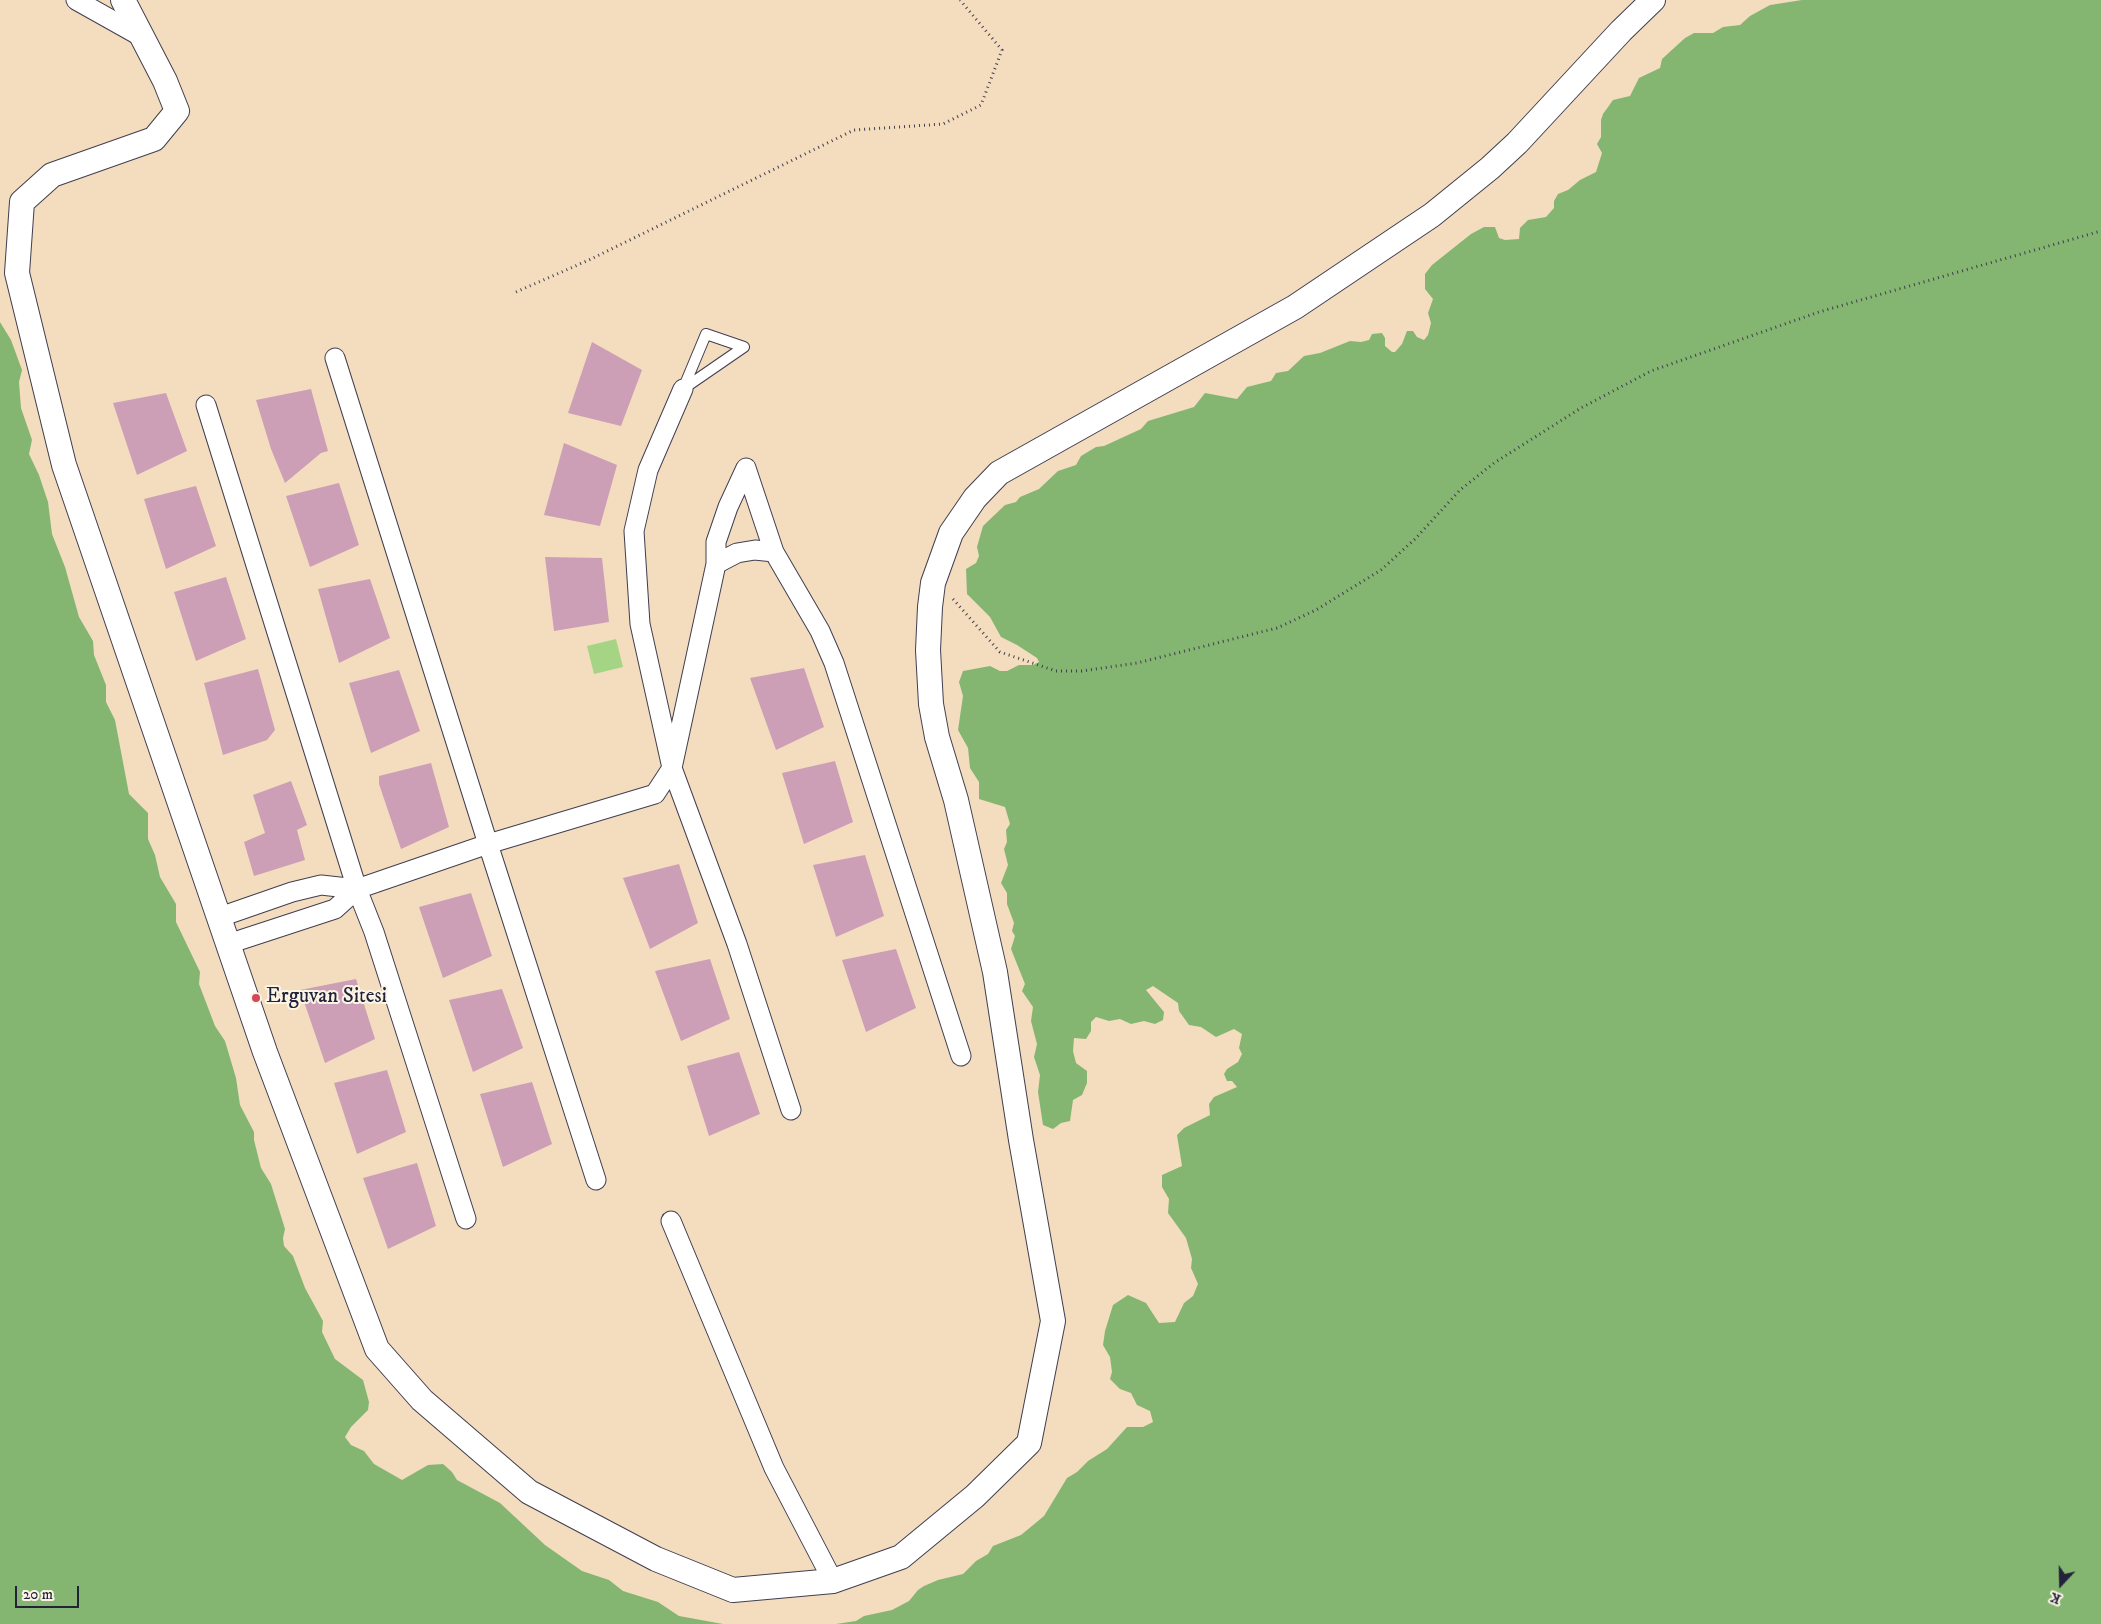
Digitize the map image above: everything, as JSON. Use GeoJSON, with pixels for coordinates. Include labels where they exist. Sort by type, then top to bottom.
{"type":"FeatureCollection","features":[{"type":"Feature","properties":{"kind":"street"},"geometry":{"type":"LineString","coordinates":[[76,0],[142,37]]}},
{"type":"Feature","properties":{"kind":"street"},"geometry":{"type":"LineString","coordinates":[[123,0],[166,81],[177,112],[154,139],[52,176],[22,202],[17,273],[64,465],[265,1052],[377,1349],[422,1400],[529,1492],[656,1559],[733,1590],[833,1581],[901,1557],[975,1496],[1029,1443],[1053,1321],[1021,1140],[995,972],[956,800],[936,738],[930,704],[928,642],[933,583],[951,533],[962,515],[999,473],[1295,307],[1432,215],[1490,168],[1516,144],[1621,31],[1653,0]]}},
{"type":"Feature","properties":{"kind":"street"},"geometry":{"type":"LineString","coordinates":[[335,358],[596,1180]]}},
{"type":"Feature","properties":{"kind":"street"},"geometry":{"type":"LineString","coordinates":[[683,389],[648,470],[634,531],[640,624],[672,768],[737,944],[791,1110]]}},
{"type":"Feature","properties":{"kind":"street"},"geometry":{"type":"LineString","coordinates":[[206,405],[357,889],[374,932],[466,1219]]}},
{"type":"Feature","properties":{"kind":"street"},"geometry":{"type":"LineString","coordinates":[[228,944],[335,908],[357,889],[488,844],[655,794],[672,768],[716,564],[716,542],[728,506],[746,468],[774,552],[820,631],[834,663],[960,1056]]}},
{"type":"Feature","properties":{"kind":"street"},"geometry":{"type":"LineString","coordinates":[[716,564],[737,553],[755,550],[774,552]]}},
{"type":"Feature","properties":{"kind":"street"},"geometry":{"type":"LineString","coordinates":[[220,917],[321,885],[357,889]]}},
{"type":"Feature","properties":{"kind":"street"},"geometry":{"type":"LineString","coordinates":[[671,1221],[774,1468],[833,1581]]}},
{"type":"Feature","properties":{"kind":"lane"},"geometry":{"type":"LineString","coordinates":[[706,334],[744,347],[690,384],[683,389],[706,334]]}},
{"type":"Feature","properties":{"kind":"path"},"geometry":{"type":"LineString","coordinates":[[516,292],[588,260],[854,130],[942,124],[980,104],[1002,50],[960,0]]}},
{"type":"Feature","properties":{"kind":"path"},"geometry":{"type":"LineString","coordinates":[[933,583],[955,601],[1000,652],[1056,672],[1082,671],[1137,663],[1277,628],[1316,610],[1381,570],[1415,539],[1460,490],[1494,463],[1581,408],[1651,371],[1819,312],[2101,231]]}},
{"type":"Feature","properties":{"kind":"green space"},"geometry":{"type":"Polygon","coordinates":[[[1802,0],[2101,0],[2101,1624],[836,1624],[856,1621],[864,1616],[892,1610],[909,1601],[924,1586],[938,1580],[963,1574],[976,1561],[988,1554],[993,1546],[1021,1535],[1044,1516],[1067,1478],[1107,1449],[1127,1427],[1143,1427],[1153,1422],[1150,1411],[1137,1405],[1131,1393],[1120,1389],[1110,1379],[1112,1372],[1110,1357],[1103,1345],[1105,1331],[1113,1305],[1128,1295],[1146,1303],[1159,1323],[1175,1322],[1184,1303],[1193,1296],[1198,1284],[1191,1268],[1192,1259],[1186,1238],[1168,1213],[1169,1199],[1162,1187],[1162,1175],[1182,1166],[1177,1135],[1184,1128],[1210,1115],[1209,1104],[1214,1097],[1237,1087],[1232,1081],[1227,1081],[1224,1074],[1227,1069],[1238,1062],[1242,1054],[1239,1048],[1242,1034],[1234,1029],[1216,1037],[1201,1027],[1189,1025],[1179,1011],[1178,1003],[1153,986],[1146,990],[1164,1012],[1163,1020],[1155,1024],[1144,1021],[1131,1024],[1120,1019],[1109,1021],[1096,1017],[1091,1022],[1091,1031],[1086,1039],[1074,1038],[1073,1051],[1076,1063],[1087,1071],[1087,1083],[1082,1095],[1073,1100],[1070,1121],[1061,1123],[1053,1129],[1043,1125],[1038,1092],[1040,1075],[1034,1057],[1037,1044],[1031,1021],[1033,1007],[1022,991],[1025,984],[1011,949],[1015,936],[1012,931],[1014,923],[1007,904],[1007,893],[1001,883],[1008,865],[1004,849],[1007,842],[1006,830],[1010,824],[1005,807],[979,799],[979,782],[970,768],[968,748],[958,730],[963,696],[959,682],[963,671],[990,666],[1000,671],[1007,671],[1019,665],[1033,665],[1039,662],[1037,658],[1001,637],[990,617],[967,594],[966,569],[976,563],[979,556],[977,547],[983,526],[1005,505],[1016,502],[1020,497],[1039,489],[1058,471],[1076,465],[1081,456],[1096,447],[1104,446],[1141,429],[1148,421],[1194,407],[1205,393],[1237,399],[1247,387],[1271,381],[1276,373],[1288,371],[1304,356],[1320,353],[1350,341],[1361,342],[1369,340],[1372,334],[1382,333],[1385,338],[1385,346],[1392,352],[1395,352],[1402,344],[1407,331],[1413,331],[1417,337],[1424,340],[1428,335],[1431,323],[1428,313],[1433,299],[1425,289],[1425,274],[1432,265],[1471,234],[1484,227],[1495,227],[1499,238],[1505,240],[1519,239],[1520,228],[1528,220],[1546,217],[1554,208],[1554,201],[1558,194],[1568,190],[1580,180],[1596,172],[1602,153],[1597,144],[1601,137],[1601,120],[1613,100],[1630,96],[1639,78],[1660,68],[1662,59],[1685,38],[1694,33],[1713,33],[1723,27],[1740,25],[1750,16],[1770,5],[1802,0]]]}},
{"type":"Feature","properties":{"kind":"green space"},"geometry":{"type":"Polygon","coordinates":[[[0,322],[11,340],[22,370],[19,382],[21,408],[32,440],[29,454],[39,475],[48,502],[52,534],[65,567],[79,617],[93,641],[94,655],[106,685],[106,702],[115,720],[129,794],[148,813],[148,839],[155,855],[160,877],[176,904],[176,922],[200,972],[199,984],[215,1026],[225,1041],[236,1078],[240,1105],[254,1132],[254,1140],[261,1168],[271,1184],[285,1229],[284,1246],[293,1256],[305,1288],[323,1321],[322,1332],[335,1359],[363,1380],[369,1402],[368,1410],[351,1427],[345,1437],[351,1445],[364,1451],[374,1464],[402,1480],[428,1465],[443,1464],[452,1472],[457,1480],[500,1503],[545,1545],[582,1571],[609,1580],[623,1591],[658,1602],[679,1616],[723,1624],[0,1624],[0,322]]]}},
{"type":"Feature","properties":{"kind":"green space"},"geometry":{"type":"Polygon","coordinates":[[[616,639],[623,667],[594,674],[587,646],[616,639]]]}},
{"type":"Feature","properties":{"kind":"building"},"geometry":{"type":"Polygon","coordinates":[[[592,342],[642,370],[621,426],[568,413],[592,342]]]}},
{"type":"Feature","properties":{"kind":"building"},"geometry":{"type":"Polygon","coordinates":[[[311,389],[328,451],[321,453],[285,483],[271,449],[256,400],[311,389]]]}},
{"type":"Feature","properties":{"kind":"building"},"geometry":{"type":"Polygon","coordinates":[[[166,393],[187,451],[137,475],[113,403],[166,393]]]}},
{"type":"Feature","properties":{"kind":"building"},"geometry":{"type":"Polygon","coordinates":[[[564,443],[617,465],[600,526],[544,515],[564,443]]]}},
{"type":"Feature","properties":{"kind":"building"},"geometry":{"type":"Polygon","coordinates":[[[339,483],[359,545],[310,567],[286,496],[339,483]]]}},
{"type":"Feature","properties":{"kind":"building"},"geometry":{"type":"Polygon","coordinates":[[[196,486],[216,546],[166,569],[144,499],[196,486]]]}},
{"type":"Feature","properties":{"kind":"building"},"geometry":{"type":"Polygon","coordinates":[[[545,557],[602,558],[609,622],[554,631],[545,557]]]}},
{"type":"Feature","properties":{"kind":"building"},"geometry":{"type":"Polygon","coordinates":[[[226,577],[246,639],[196,661],[174,592],[226,577]]]}},
{"type":"Feature","properties":{"kind":"building"},"geometry":{"type":"Polygon","coordinates":[[[370,579],[390,638],[339,663],[318,589],[370,579]]]}},
{"type":"Feature","properties":{"kind":"building"},"geometry":{"type":"Polygon","coordinates":[[[804,668],[824,727],[776,750],[750,678],[804,668]]]}},
{"type":"Feature","properties":{"kind":"building"},"geometry":{"type":"Polygon","coordinates":[[[258,669],[275,730],[267,740],[223,755],[204,683],[258,669]]]}},
{"type":"Feature","properties":{"kind":"building"},"geometry":{"type":"Polygon","coordinates":[[[399,670],[420,731],[371,753],[349,683],[399,670]]]}},
{"type":"Feature","properties":{"kind":"building"},"geometry":{"type":"Polygon","coordinates":[[[835,761],[853,822],[804,844],[782,773],[835,761]]]}},
{"type":"Feature","properties":{"kind":"building"},"geometry":{"type":"Polygon","coordinates":[[[431,763],[449,827],[401,849],[379,784],[379,776],[431,763]]]}},
{"type":"Feature","properties":{"kind":"building"},"geometry":{"type":"Polygon","coordinates":[[[291,781],[307,825],[297,830],[305,860],[254,876],[244,842],[265,833],[253,795],[291,781]]]}},
{"type":"Feature","properties":{"kind":"building"},"geometry":{"type":"Polygon","coordinates":[[[865,855],[884,916],[836,937],[813,865],[865,855]]]}},
{"type":"Feature","properties":{"kind":"building"},"geometry":{"type":"Polygon","coordinates":[[[679,864],[698,923],[650,949],[623,878],[679,864]]]}},
{"type":"Feature","properties":{"kind":"building"},"geometry":{"type":"Polygon","coordinates":[[[471,893],[492,956],[443,978],[419,907],[471,893]]]}},
{"type":"Feature","properties":{"kind":"building"},"geometry":{"type":"Polygon","coordinates":[[[896,949],[916,1008],[866,1032],[842,960],[896,949]]]}},
{"type":"Feature","properties":{"kind":"building"},"geometry":{"type":"Polygon","coordinates":[[[710,959],[730,1019],[681,1041],[655,971],[710,959]]]}},
{"type":"Feature","properties":{"kind":"building"},"geometry":{"type":"Polygon","coordinates":[[[356,979],[375,1039],[325,1063],[300,990],[356,979]]]}},
{"type":"Feature","properties":{"kind":"building"},"geometry":{"type":"Polygon","coordinates":[[[502,989],[523,1048],[473,1072],[449,1000],[502,989]]]}},
{"type":"Feature","properties":{"kind":"building"},"geometry":{"type":"Polygon","coordinates":[[[739,1052],[760,1114],[709,1136],[687,1066],[739,1052]]]}},
{"type":"Feature","properties":{"kind":"building"},"geometry":{"type":"Polygon","coordinates":[[[387,1070],[406,1132],[357,1154],[334,1083],[387,1070]]]}},
{"type":"Feature","properties":{"kind":"building"},"geometry":{"type":"Polygon","coordinates":[[[532,1082],[552,1144],[503,1167],[480,1094],[532,1082]]]}},
{"type":"Feature","properties":{"kind":"building"},"geometry":{"type":"Polygon","coordinates":[[[417,1163],[436,1226],[388,1249],[363,1178],[417,1163]]]}},
{"type":"Feature","properties":{"kind":"place","name":"Erguvan Sitesi"},"geometry":{"type":"Point","coordinates":[256,998]}}]}
